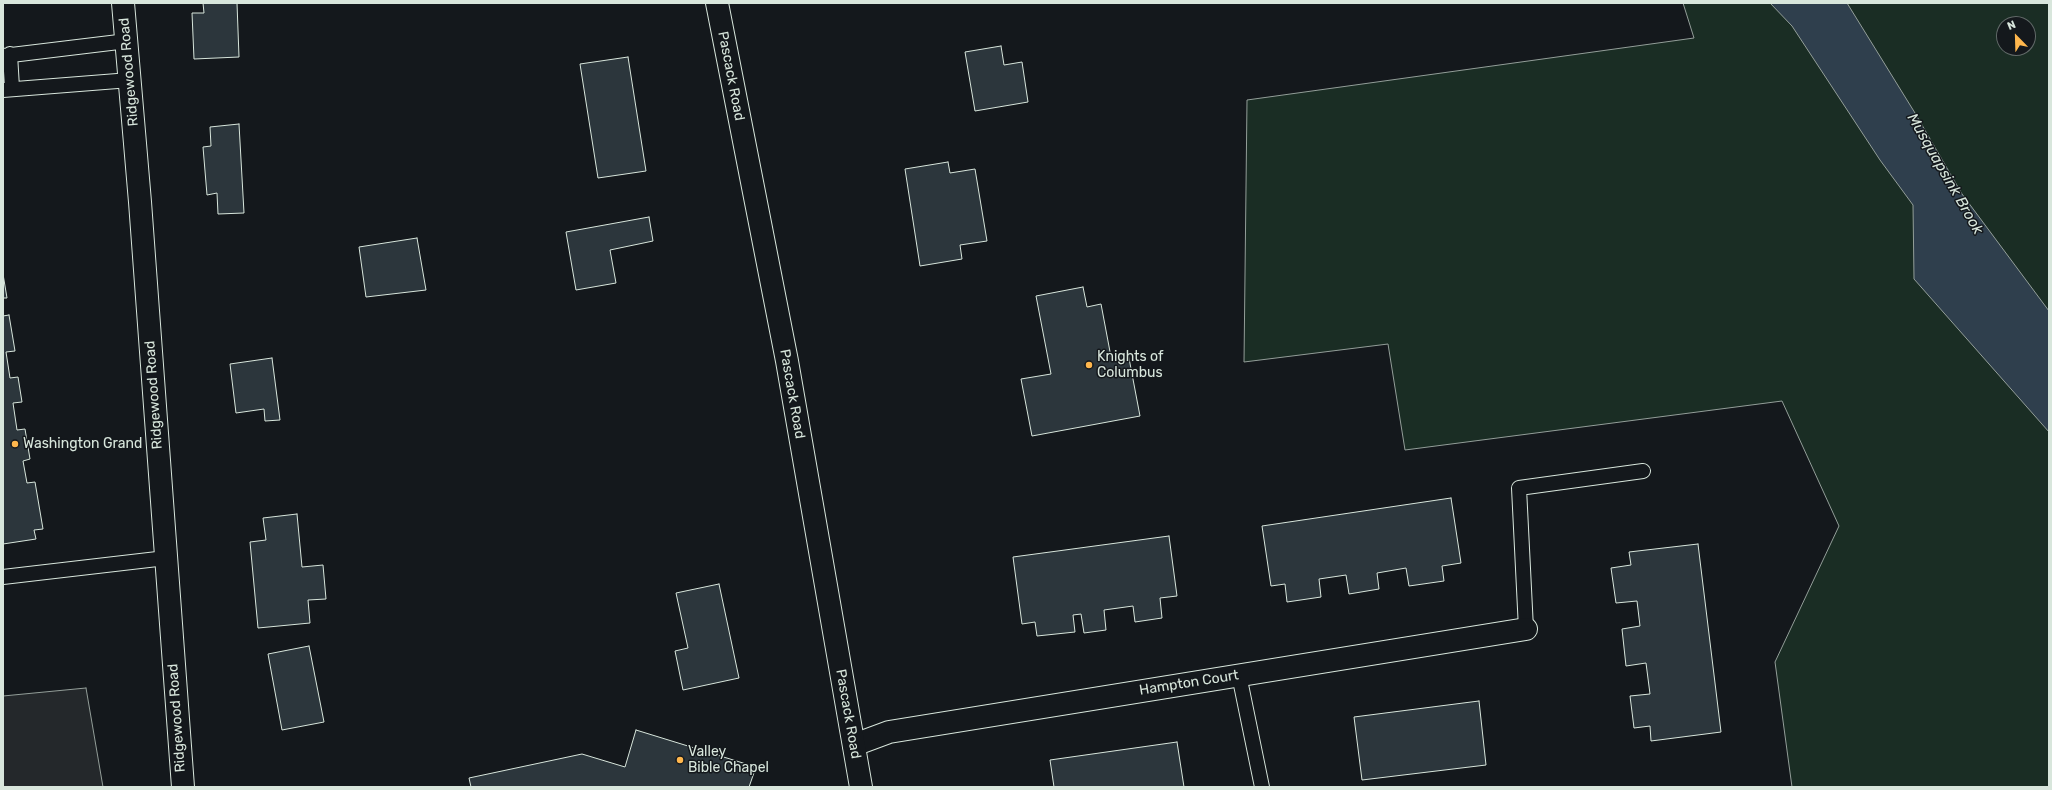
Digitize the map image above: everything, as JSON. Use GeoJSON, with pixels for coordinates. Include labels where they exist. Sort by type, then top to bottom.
{"type":"FeatureCollection","features":[{"type":"Feature","properties":{"kind":"street","name":"Ridgewood Road"},"geometry":{"type":"LineString","coordinates":[[123,3],[183,787]]}},
{"type":"Feature","properties":{"kind":"street","name":"Pascack Road"},"geometry":{"type":"LineString","coordinates":[[717,3],[787,361],[861,787]]}},
{"type":"Feature","properties":{"kind":"street","name":"Hampton Court"},"geometry":{"type":"LineString","coordinates":[[854,745],[889,732],[1526,629]]}},
{"type":"Feature","properties":{"kind":"lane"},"geometry":{"type":"LineString","coordinates":[[127,41],[7,55],[8,89],[130,80]]}},
{"type":"Feature","properties":{"kind":"lane"},"geometry":{"type":"LineString","coordinates":[[1526,629],[1519,488],[1643,471]]}},
{"type":"Feature","properties":{"kind":"lane"},"geometry":{"type":"LineString","coordinates":[[3,577],[166,558]]}},
{"type":"Feature","properties":{"kind":"lane"},"geometry":{"type":"LineString","coordinates":[[1239,675],[1262,787]]}},
{"type":"Feature","properties":{"kind":"green space"},"geometry":{"type":"Polygon","coordinates":[[[1683,3],[2049,3],[2049,787],[1792,787],[1775,662],[1839,526],[1782,401],[1405,450],[1388,344],[1244,362],[1247,100],[1694,38],[1683,3]]]}},
{"type":"Feature","properties":{"kind":"shaded area"},"geometry":{"type":"Polygon","coordinates":[[[86,688],[103,787],[3,787],[3,696],[86,688]]]}},
{"type":"Feature","properties":{"kind":"water","name":"Musquapsink Brook"},"geometry":{"type":"Polygon","coordinates":[[[1770,3],[1847,3],[1915,113],[1962,194],[2049,311],[2049,432],[1914,279],[1913,205],[1880,160],[1792,26],[1770,3]]]}},
{"type":"Feature","properties":{"kind":"building"},"geometry":{"type":"Polygon","coordinates":[[[203,3],[237,3],[239,57],[194,59],[192,13],[204,13],[203,3]]]}},
{"type":"Feature","properties":{"kind":"building"},"geometry":{"type":"Polygon","coordinates":[[[1001,46],[1004,65],[1022,62],[1028,102],[975,111],[965,52],[1001,46]]]}},
{"type":"Feature","properties":{"kind":"building"},"geometry":{"type":"Polygon","coordinates":[[[628,57],[646,171],[598,178],[580,64],[628,57]]]}},
{"type":"Feature","properties":{"kind":"building"},"geometry":{"type":"Polygon","coordinates":[[[239,124],[244,213],[218,214],[217,193],[207,195],[203,147],[211,146],[210,127],[239,124]]]}},
{"type":"Feature","properties":{"kind":"building"},"geometry":{"type":"Polygon","coordinates":[[[948,162],[950,173],[975,169],[987,241],[960,245],[962,259],[920,266],[905,169],[948,162]]]}},
{"type":"Feature","properties":{"kind":"building"},"geometry":{"type":"Polygon","coordinates":[[[649,217],[653,241],[610,250],[616,283],[576,290],[566,232],[649,217]]]}},
{"type":"Feature","properties":{"kind":"building"},"geometry":{"type":"Polygon","coordinates":[[[417,238],[426,290],[366,297],[359,247],[417,238]]]}},
{"type":"Feature","properties":{"kind":"building"},"geometry":{"type":"Polygon","coordinates":[[[3,274],[7,298],[3,298],[3,274]]]}},
{"type":"Feature","properties":{"kind":"building","name":"Knights of Columbus"},"geometry":{"type":"Polygon","coordinates":[[[1083,287],[1087,307],[1101,304],[1111,357],[1128,353],[1140,416],[1032,436],[1021,379],[1051,374],[1036,296],[1083,287]]]}},
{"type":"Feature","properties":{"kind":"building","name":"Washington Grand"},"geometry":{"type":"Polygon","coordinates":[[[9,315],[15,351],[6,352],[10,378],[18,377],[22,402],[13,403],[17,430],[25,429],[30,459],[23,461],[27,483],[35,482],[43,529],[34,530],[36,539],[3,544],[3,316],[9,315]]]}},
{"type":"Feature","properties":{"kind":"building"},"geometry":{"type":"Polygon","coordinates":[[[272,358],[280,420],[265,421],[264,409],[236,413],[230,364],[272,358]]]}},
{"type":"Feature","properties":{"kind":"building"},"geometry":{"type":"Polygon","coordinates":[[[1451,498],[1461,563],[1442,566],[1444,581],[1409,586],[1406,568],[1377,573],[1379,589],[1349,594],[1346,575],[1319,579],[1321,597],[1287,602],[1285,584],[1271,586],[1262,526],[1451,498]]]}},
{"type":"Feature","properties":{"kind":"building"},"geometry":{"type":"Polygon","coordinates":[[[297,514],[302,567],[323,565],[326,599],[308,600],[310,623],[258,628],[250,542],[266,540],[263,518],[297,514]]]}},
{"type":"Feature","properties":{"kind":"building"},"geometry":{"type":"Polygon","coordinates":[[[1169,536],[1177,596],[1160,598],[1162,618],[1135,622],[1133,606],[1104,610],[1106,630],[1084,633],[1081,614],[1073,615],[1075,632],[1037,636],[1035,622],[1022,624],[1013,557],[1169,536]]]}},
{"type":"Feature","properties":{"kind":"building"},"geometry":{"type":"Polygon","coordinates":[[[1698,544],[1721,732],[1651,741],[1650,726],[1634,728],[1630,696],[1650,694],[1646,663],[1626,666],[1622,629],[1640,626],[1637,601],[1616,603],[1611,568],[1631,565],[1629,552],[1698,544]]]}},
{"type":"Feature","properties":{"kind":"building"},"geometry":{"type":"Polygon","coordinates":[[[719,584],[739,678],[683,690],[675,651],[688,648],[676,593],[719,584]]]}},
{"type":"Feature","properties":{"kind":"building"},"geometry":{"type":"Polygon","coordinates":[[[309,646],[324,722],[282,730],[268,654],[309,646]]]}},
{"type":"Feature","properties":{"kind":"building"},"geometry":{"type":"Polygon","coordinates":[[[1479,701],[1486,765],[1362,780],[1354,717],[1479,701]]]}},
{"type":"Feature","properties":{"kind":"building","name":"Valley Bible Chapel"},"geometry":{"type":"Polygon","coordinates":[[[636,730],[756,767],[749,787],[471,787],[469,778],[582,754],[625,767],[636,730]]]}},
{"type":"Feature","properties":{"kind":"building"},"geometry":{"type":"Polygon","coordinates":[[[1177,742],[1184,787],[1054,787],[1050,760],[1177,742]]]}},
{"type":"Feature","properties":{"kind":"place","name":"Knights of Columbus"},"geometry":{"type":"Point","coordinates":[1089,365]}},
{"type":"Feature","properties":{"kind":"place","name":"Washington Grand"},"geometry":{"type":"Point","coordinates":[15,444]}},
{"type":"Feature","properties":{"kind":"place","name":"Valley Bible Chapel"},"geometry":{"type":"Point","coordinates":[680,760]}}]}
